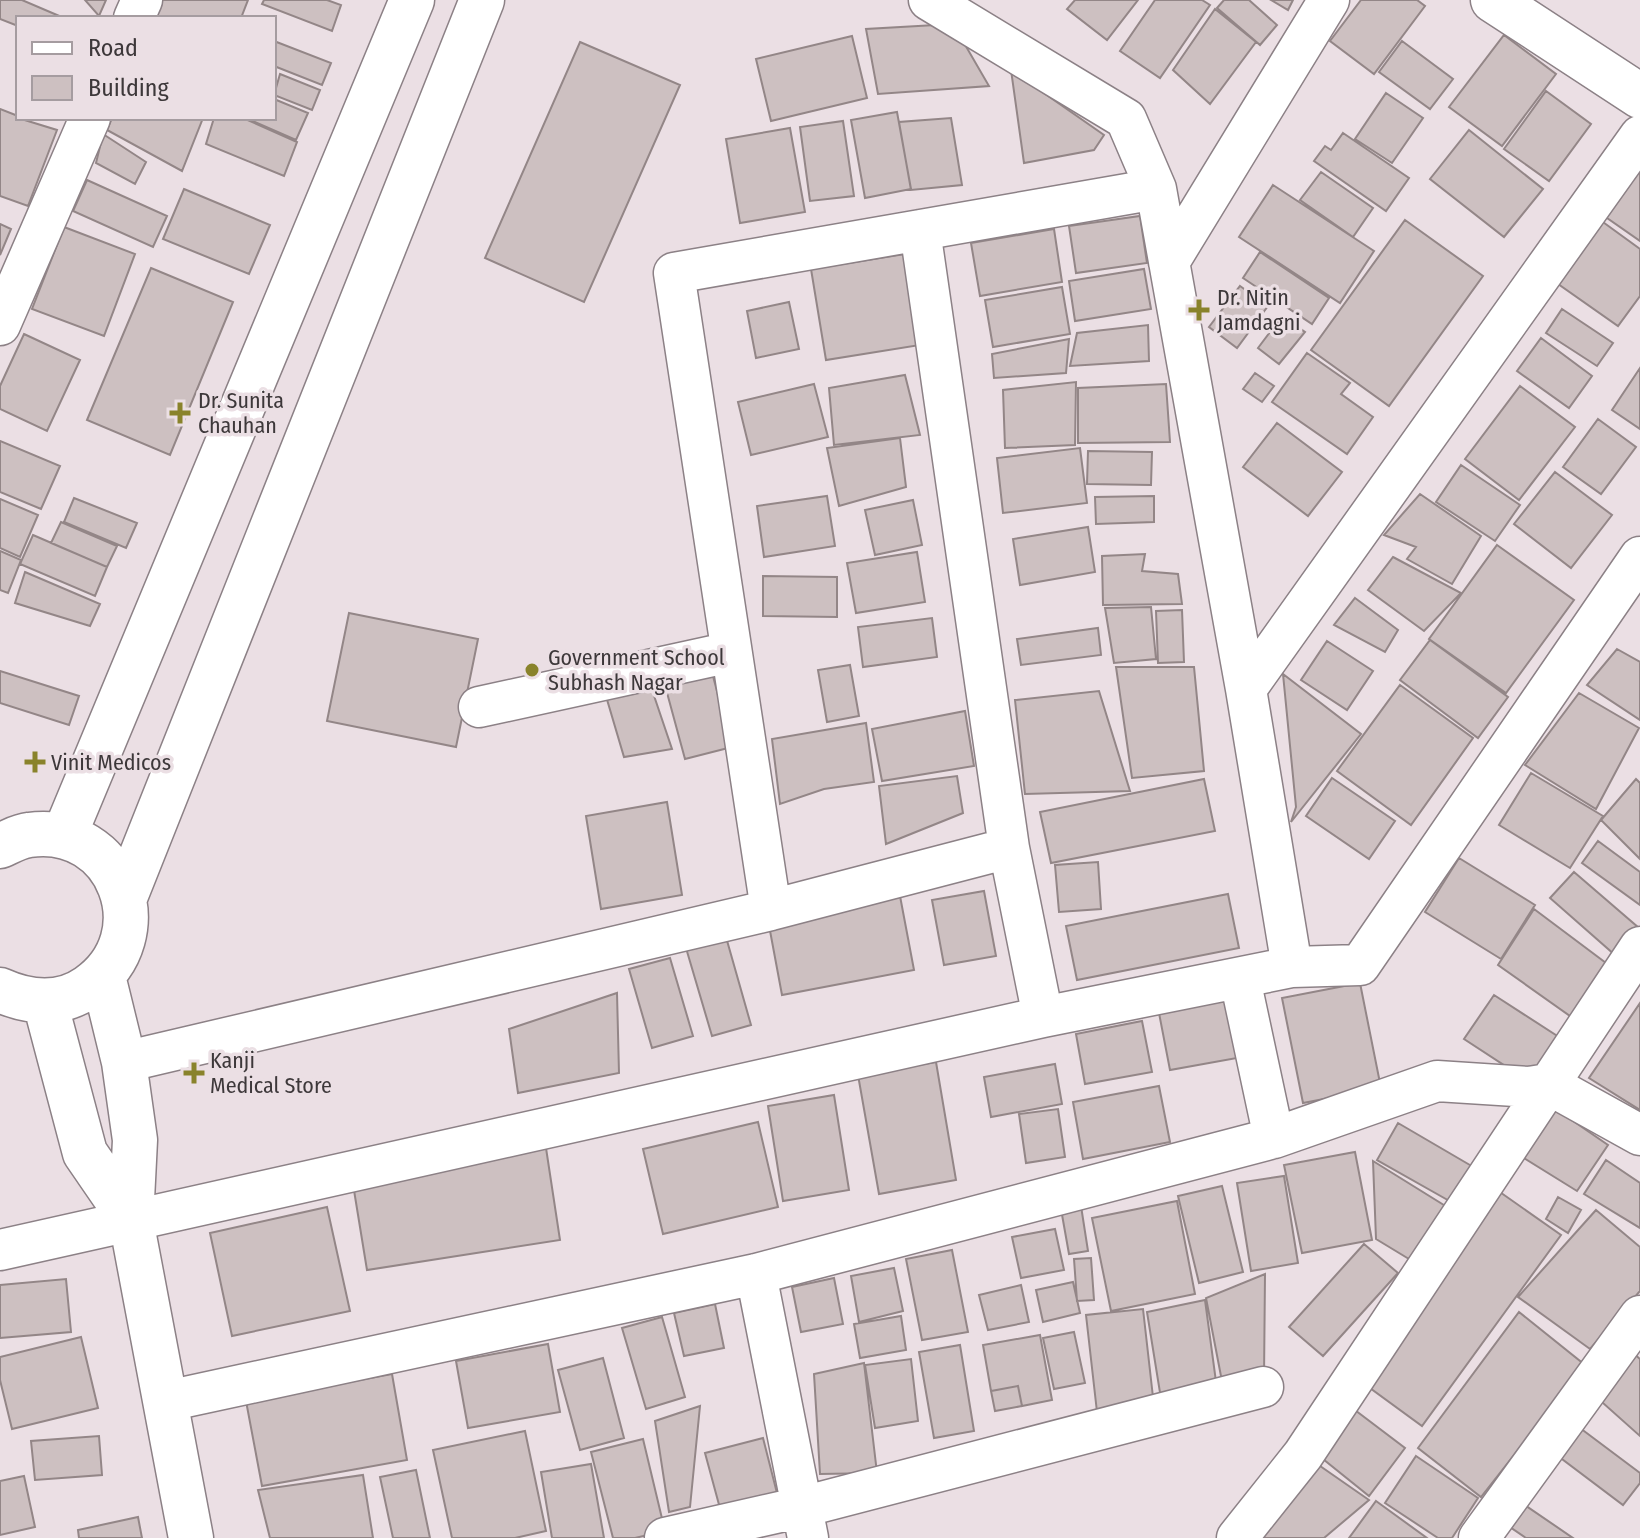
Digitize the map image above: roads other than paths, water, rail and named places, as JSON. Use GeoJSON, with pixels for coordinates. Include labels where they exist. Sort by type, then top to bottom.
{"type":"FeatureCollection","features":[{"type":"Feature","properties":{"kind":"main road"},"geometry":{"type":"LineString","coordinates":[[64,836],[412,0]]}},
{"type":"Feature","properties":{"kind":"main road"},"geometry":{"type":"LineString","coordinates":[[0,990],[19,999],[45,1002],[76,995],[103,976],[119,953],[126,926],[125,897],[482,0]]}},
{"type":"Feature","properties":{"kind":"main road"},"geometry":{"type":"LineString","coordinates":[[1493,0],[1640,96]]}},
{"type":"Feature","properties":{"kind":"main road"},"geometry":{"type":"LineString","coordinates":[[0,846],[28,835],[64,836],[91,848],[112,870],[125,897]]}},
{"type":"Feature","properties":{"kind":"main road"},"geometry":{"type":"LineString","coordinates":[[103,976],[124,1062],[135,1140],[131,1220],[191,1538]]}},
{"type":"Feature","properties":{"kind":"main road"},"geometry":{"type":"LineString","coordinates":[[45,1002],[85,1153],[131,1220]]}},
{"type":"Feature","properties":{"kind":"street"},"geometry":{"type":"LineString","coordinates":[[929,0],[1126,119],[1156,189],[1246,689],[1292,967]]}},
{"type":"Feature","properties":{"kind":"street"},"geometry":{"type":"LineString","coordinates":[[1169,262],[1329,0]]}},
{"type":"Feature","properties":{"kind":"street"},"geometry":{"type":"LineString","coordinates":[[0,325],[89,120]]}},
{"type":"Feature","properties":{"kind":"street"},"geometry":{"type":"LineString","coordinates":[[1246,689],[1640,136]]}},
{"type":"Feature","properties":{"kind":"street"},"geometry":{"type":"LineString","coordinates":[[771,910],[674,273],[1156,189]]}},
{"type":"Feature","properties":{"kind":"street"},"geometry":{"type":"LineString","coordinates":[[920,230],[1009,848],[1043,1017]]}},
{"type":"Feature","properties":{"kind":"street"},"geometry":{"type":"LineString","coordinates":[[0,1250],[1043,1017],[1292,967],[1360,965],[1640,557]]}},
{"type":"Feature","properties":{"kind":"street"},"geometry":{"type":"LineString","coordinates":[[479,707],[731,652]]}},
{"type":"Feature","properties":{"kind":"street"},"geometry":{"type":"LineString","coordinates":[[124,1062],[771,910],[1009,848]]}},
{"type":"Feature","properties":{"kind":"street"},"geometry":{"type":"LineString","coordinates":[[1237,1538],[1303,1455],[1640,947]]}},
{"type":"Feature","properties":{"kind":"street"},"geometry":{"type":"LineString","coordinates":[[1240,979],[1274,1138]]}},
{"type":"Feature","properties":{"kind":"street"},"geometry":{"type":"LineString","coordinates":[[167,1401],[756,1274],[1274,1138],[1437,1081],[1529,1087],[1548,1084],[1640,1135]]}},
{"type":"Feature","properties":{"kind":"street"},"geometry":{"type":"LineString","coordinates":[[756,1274],[805,1523]]}},
{"type":"Feature","properties":{"kind":"street"},"geometry":{"type":"LineString","coordinates":[[1479,1538],[1640,1316]]}},
{"type":"Feature","properties":{"kind":"street"},"geometry":{"type":"LineString","coordinates":[[665,1538],[805,1523],[1263,1387]]}},
{"type":"Feature","properties":{"kind":"place","name":"Dr. Nitin Jamdagni"},"geometry":{"type":"Point","coordinates":[1199,310]}},
{"type":"Feature","properties":{"kind":"place","name":"Dr. Sunita Chauhan"},"geometry":{"type":"Point","coordinates":[180,413]}},
{"type":"Feature","properties":{"kind":"place","name":"Government School Subhash Nagar"},"geometry":{"type":"Point","coordinates":[532,670]}},
{"type":"Feature","properties":{"kind":"place","name":"Vinit Medicos"},"geometry":{"type":"Point","coordinates":[35,762]}},
{"type":"Feature","properties":{"kind":"place","name":"Kanji Medical Store"},"geometry":{"type":"Point","coordinates":[194,1073]}}]}
